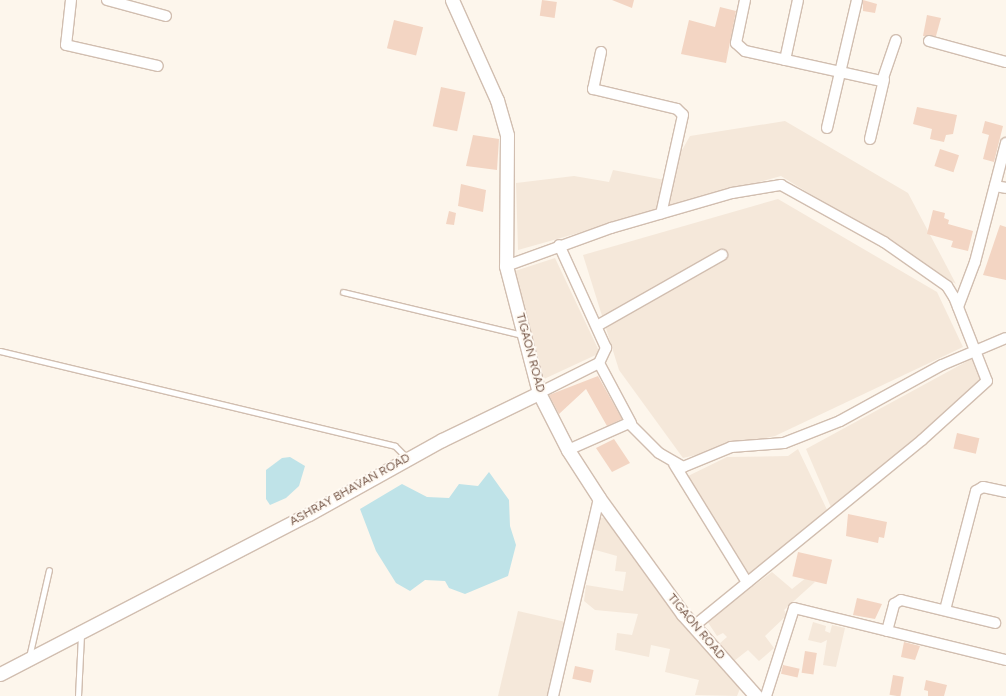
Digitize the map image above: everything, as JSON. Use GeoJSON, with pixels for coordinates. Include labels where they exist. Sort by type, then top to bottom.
{"type":"FeatureCollection","features":[{"type":"Feature","properties":{"kind":"street"},"geometry":{"type":"LineString","coordinates":[[71,0],[66,45],[158,66]]}},
{"type":"Feature","properties":{"kind":"street"},"geometry":{"type":"LineString","coordinates":[[107,0],[166,16]]}},
{"type":"Feature","properties":{"kind":"street","name":"TIGAON ROAD"},"geometry":{"type":"LineString","coordinates":[[452,0],[497,100],[507,134],[506,266],[539,393],[568,450],[599,498],[694,626],[756,696]]}},
{"type":"Feature","properties":{"kind":"street"},"geometry":{"type":"LineString","coordinates":[[745,0],[737,47],[785,60],[884,80]]}},
{"type":"Feature","properties":{"kind":"street"},"geometry":{"type":"LineString","coordinates":[[785,60],[798,0]]}},
{"type":"Feature","properties":{"kind":"street"},"geometry":{"type":"LineString","coordinates":[[827,128],[857,0]]}},
{"type":"Feature","properties":{"kind":"street"},"geometry":{"type":"LineString","coordinates":[[870,139],[884,80],[896,40]]}},
{"type":"Feature","properties":{"kind":"street"},"geometry":{"type":"LineString","coordinates":[[929,41],[1006,62]]}},
{"type":"Feature","properties":{"kind":"street"},"geometry":{"type":"LineString","coordinates":[[601,52],[593,89],[677,109],[684,115],[661,214]]}},
{"type":"Feature","properties":{"kind":"street"},"geometry":{"type":"LineString","coordinates":[[958,307],[975,262],[1006,143]]}},
{"type":"Feature","properties":{"kind":"street"},"geometry":{"type":"LineString","coordinates":[[506,266],[559,245],[732,193],[781,185],[912,262],[947,286],[958,307],[988,377],[984,384],[922,440],[694,626]]}},
{"type":"Feature","properties":{"kind":"street"},"geometry":{"type":"LineString","coordinates":[[995,186],[1006,188]]}},
{"type":"Feature","properties":{"kind":"street"},"geometry":{"type":"LineString","coordinates":[[539,393],[599,363],[606,346],[559,245]]}},
{"type":"Feature","properties":{"kind":"street"},"geometry":{"type":"LineString","coordinates":[[597,326],[722,255]]}},
{"type":"Feature","properties":{"kind":"street"},"geometry":{"type":"LineString","coordinates":[[674,464],[686,466],[731,447],[769,446],[801,439],[976,350],[1006,338]]}},
{"type":"Feature","properties":{"kind":"street"},"geometry":{"type":"LineString","coordinates":[[599,363],[631,423],[674,464],[747,582]]}},
{"type":"Feature","properties":{"kind":"street","name":"ASHRAY BHAVAN ROAD"},"geometry":{"type":"LineString","coordinates":[[0,674],[29,660],[161,588],[309,514],[408,459],[539,393]]}},
{"type":"Feature","properties":{"kind":"street"},"geometry":{"type":"LineString","coordinates":[[568,450],[631,423]]}},
{"type":"Feature","properties":{"kind":"street"},"geometry":{"type":"LineString","coordinates":[[945,610],[976,491],[983,487],[1006,492]]}},
{"type":"Feature","properties":{"kind":"street"},"geometry":{"type":"LineString","coordinates":[[553,696],[599,498]]}},
{"type":"Feature","properties":{"kind":"street"},"geometry":{"type":"LineString","coordinates":[[887,631],[898,600],[995,623]]}},
{"type":"Feature","properties":{"kind":"street"},"geometry":{"type":"LineString","coordinates":[[766,696],[792,609],[1006,660]]}},
{"type":"Feature","properties":{"kind":"lane"},"geometry":{"type":"LineString","coordinates":[[343,292],[525,335]]}},
{"type":"Feature","properties":{"kind":"lane"},"geometry":{"type":"LineString","coordinates":[[0,351],[395,446],[408,459]]}},
{"type":"Feature","properties":{"kind":"lane"},"geometry":{"type":"LineString","coordinates":[[29,660],[49,570]]}},
{"type":"Feature","properties":{"kind":"lane"},"geometry":{"type":"LineString","coordinates":[[78,696],[81,631]]}},
{"type":"Feature","properties":{"kind":"shaded area"},"geometry":{"type":"Polygon","coordinates":[[[785,121],[908,193],[956,284],[781,176],[518,250],[516,183],[574,176],[609,182],[613,170],[665,180],[690,136],[785,121]]]}},
{"type":"Feature","properties":{"kind":"shaded area"},"geometry":{"type":"Polygon","coordinates":[[[778,199],[937,292],[963,347],[775,436],[683,458],[619,370],[583,255],[778,199]]]}},
{"type":"Feature","properties":{"kind":"shaded area"},"geometry":{"type":"Polygon","coordinates":[[[555,258],[600,353],[544,379],[515,271],[555,258]]]}},
{"type":"Feature","properties":{"kind":"shaded area"},"geometry":{"type":"Polygon","coordinates":[[[973,358],[988,388],[833,512],[806,449],[973,358]]]}},
{"type":"Feature","properties":{"kind":"shaded area"},"geometry":{"type":"Polygon","coordinates":[[[798,449],[830,516],[752,578],[686,477],[727,457],[788,456],[798,449]]]}},
{"type":"Feature","properties":{"kind":"shaded area"},"geometry":{"type":"Polygon","coordinates":[[[599,517],[613,520],[741,686],[737,696],[695,695],[699,680],[665,672],[670,649],[651,645],[649,657],[615,650],[617,633],[632,635],[638,614],[595,610],[584,601],[586,585],[623,591],[626,572],[615,571],[617,556],[592,549],[599,517]]]}},
{"type":"Feature","properties":{"kind":"shaded area"},"geometry":{"type":"Polygon","coordinates":[[[772,572],[792,589],[807,577],[815,582],[784,610],[787,615],[765,636],[774,648],[759,661],[748,650],[734,661],[719,644],[727,637],[723,633],[717,636],[707,621],[772,572]]]}},
{"type":"Feature","properties":{"kind":"shaded area"},"geometry":{"type":"Polygon","coordinates":[[[518,611],[570,623],[553,696],[498,696],[518,611]]]}},
{"type":"Feature","properties":{"kind":"shaded area"},"geometry":{"type":"Polygon","coordinates":[[[813,622],[826,626],[825,631],[830,633],[832,625],[845,628],[836,667],[823,665],[827,640],[821,643],[808,640],[813,622]]]}},
{"type":"Feature","properties":{"kind":"water"},"geometry":{"type":"Polygon","coordinates":[[[290,457],[305,466],[299,486],[286,498],[270,505],[266,499],[266,470],[282,458],[290,457]]]}},
{"type":"Feature","properties":{"kind":"water"},"geometry":{"type":"Polygon","coordinates":[[[489,472],[509,500],[510,526],[516,545],[508,576],[465,594],[449,588],[445,581],[425,580],[410,591],[396,583],[376,551],[360,509],[402,484],[427,497],[449,498],[459,484],[478,486],[489,472]]]}},
{"type":"Feature","properties":{"kind":"building"},"geometry":{"type":"Polygon","coordinates":[[[542,0],[557,2],[555,18],[540,16],[542,0]]]}},
{"type":"Feature","properties":{"kind":"building"},"geometry":{"type":"Polygon","coordinates":[[[612,0],[634,0],[632,8],[612,0]]]}},
{"type":"Feature","properties":{"kind":"building"},"geometry":{"type":"Polygon","coordinates":[[[863,0],[877,4],[875,13],[863,11],[863,0]]]}},
{"type":"Feature","properties":{"kind":"building"},"geometry":{"type":"Polygon","coordinates":[[[720,7],[736,11],[726,63],[681,54],[689,20],[715,27],[720,7]]]}},
{"type":"Feature","properties":{"kind":"building"},"geometry":{"type":"Polygon","coordinates":[[[927,15],[941,18],[936,36],[923,36],[927,15]]]}},
{"type":"Feature","properties":{"kind":"building"},"geometry":{"type":"Polygon","coordinates":[[[394,20],[423,27],[416,55],[387,48],[394,20]]]}},
{"type":"Feature","properties":{"kind":"building"},"geometry":{"type":"Polygon","coordinates":[[[441,87],[465,92],[457,131],[433,126],[441,87]]]}},
{"type":"Feature","properties":{"kind":"building"},"geometry":{"type":"Polygon","coordinates":[[[917,107],[957,115],[953,134],[946,135],[944,142],[930,139],[932,129],[913,124],[917,107]]]}},
{"type":"Feature","properties":{"kind":"building"},"geometry":{"type":"Polygon","coordinates":[[[985,121],[1003,126],[994,162],[983,159],[989,135],[982,133],[985,121]]]}},
{"type":"Feature","properties":{"kind":"building"},"geometry":{"type":"Polygon","coordinates":[[[473,135],[499,139],[497,170],[466,166],[473,135]]]}},
{"type":"Feature","properties":{"kind":"building"},"geometry":{"type":"Polygon","coordinates":[[[940,149],[959,155],[953,172],[934,166],[940,149]]]}},
{"type":"Feature","properties":{"kind":"building"},"geometry":{"type":"Polygon","coordinates":[[[461,184],[486,190],[483,212],[458,206],[461,184]]]}},
{"type":"Feature","properties":{"kind":"building"},"geometry":{"type":"Polygon","coordinates":[[[933,210],[945,213],[944,218],[949,220],[948,224],[973,231],[968,251],[951,247],[953,241],[927,234],[933,210]]]}},
{"type":"Feature","properties":{"kind":"building"},"geometry":{"type":"Polygon","coordinates":[[[449,211],[456,213],[454,225],[446,224],[449,211]]]}},
{"type":"Feature","properties":{"kind":"building"},"geometry":{"type":"Polygon","coordinates":[[[1000,225],[1006,227],[1006,280],[983,275],[1000,225]]]}},
{"type":"Feature","properties":{"kind":"building"},"geometry":{"type":"Polygon","coordinates":[[[598,376],[622,419],[607,426],[586,389],[559,414],[549,395],[598,376]]]}},
{"type":"Feature","properties":{"kind":"building"},"geometry":{"type":"Polygon","coordinates":[[[957,433],[979,438],[976,454],[953,449],[957,433]]]}},
{"type":"Feature","properties":{"kind":"building"},"geometry":{"type":"Polygon","coordinates":[[[614,439],[630,463],[612,472],[596,448],[614,439]]]}},
{"type":"Feature","properties":{"kind":"building"},"geometry":{"type":"Polygon","coordinates":[[[848,514],[887,522],[884,538],[879,537],[878,543],[846,536],[848,514]]]}},
{"type":"Feature","properties":{"kind":"building"},"geometry":{"type":"Polygon","coordinates":[[[798,552],[832,560],[826,584],[792,576],[798,552]]]}},
{"type":"Feature","properties":{"kind":"building"},"geometry":{"type":"Polygon","coordinates":[[[857,598],[882,604],[875,619],[853,615],[857,598]]]}},
{"type":"Feature","properties":{"kind":"building"},"geometry":{"type":"Polygon","coordinates":[[[904,642],[920,646],[915,660],[901,657],[904,642]]]}},
{"type":"Feature","properties":{"kind":"building"},"geometry":{"type":"Polygon","coordinates":[[[805,651],[817,653],[813,675],[802,673],[805,651]]]}},
{"type":"Feature","properties":{"kind":"building"},"geometry":{"type":"Polygon","coordinates":[[[783,665],[800,669],[798,678],[781,674],[783,665]]]}},
{"type":"Feature","properties":{"kind":"building"},"geometry":{"type":"Polygon","coordinates":[[[575,666],[594,670],[591,683],[572,679],[575,666]]]}},
{"type":"Feature","properties":{"kind":"building"},"geometry":{"type":"Polygon","coordinates":[[[893,675],[904,677],[900,696],[890,695],[893,675]]]}},
{"type":"Feature","properties":{"kind":"building"},"geometry":{"type":"Polygon","coordinates":[[[926,680],[947,685],[944,696],[928,696],[928,691],[924,690],[926,680]]]}}]}
